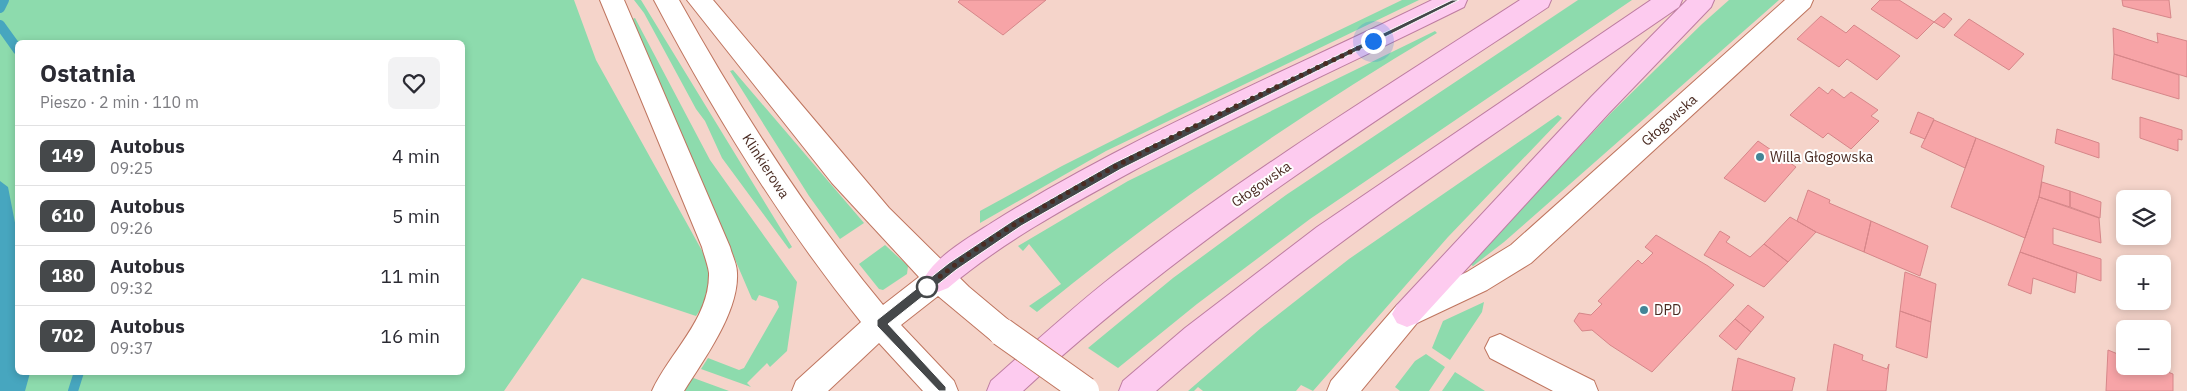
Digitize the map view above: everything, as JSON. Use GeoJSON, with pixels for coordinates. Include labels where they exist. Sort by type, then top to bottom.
{"type":"FeatureCollection","features":[{"type":"Feature","properties":{"kind":"main road"},"geometry":{"type":"LineString","coordinates":[[938,279],[993,239],[1117,166],[1455,0]]}},
{"type":"Feature","properties":{"kind":"main road","name":"Głogowska"},"geometry":{"type":"LineString","coordinates":[[1002,391],[1108,297],[1224,210],[1539,0]]}},
{"type":"Feature","properties":{"kind":"main road"},"geometry":{"type":"LineString","coordinates":[[1134,391],[1215,321],[1327,237],[1670,0]]}},
{"type":"Feature","properties":{"kind":"main road"},"geometry":{"type":"LineString","coordinates":[[1407,314],[1589,117],[1702,0]]}},
{"type":"Feature","properties":{"kind":"street"},"geometry":{"type":"LineString","coordinates":[[612,0],[716,247],[723,273],[721,295],[703,333],[667,391]]}},
{"type":"Feature","properties":{"kind":"street","name":"Klinkierowa"},"geometry":{"type":"LineString","coordinates":[[666,0],[701,62],[813,239],[880,323],[942,390]]}},
{"type":"Feature","properties":{"kind":"street"},"geometry":{"type":"LineString","coordinates":[[699,0],[822,153],[893,233],[938,279],[1002,332],[1085,391]]}},
{"type":"Feature","properties":{"kind":"street","name":"Głogowska"},"geometry":{"type":"LineString","coordinates":[[1407,314],[1477,281],[1521,254],[1801,0]]}},
{"type":"Feature","properties":{"kind":"street"},"geometry":{"type":"LineString","coordinates":[[807,391],[880,323],[938,279]]}},
{"type":"Feature","properties":{"kind":"street"},"geometry":{"type":"LineString","coordinates":[[1342,391],[1407,314]]}},
{"type":"Feature","properties":{"kind":"street"},"geometry":{"type":"LineString","coordinates":[[1500,348],[1583,391]]}},
{"type":"Feature","properties":{"kind":"green space"},"geometry":{"type":"Polygon","coordinates":[[[0,0],[574,0],[596,60],[715,274],[713,291],[696,316],[582,278],[504,391],[0,391],[0,0]]]}},
{"type":"Feature","properties":{"kind":"green space"},"geometry":{"type":"Polygon","coordinates":[[[634,0],[641,0],[792,247],[789,249],[722,158],[705,121],[696,109],[644,13],[634,0]]]}},
{"type":"Feature","properties":{"kind":"green space"},"geometry":{"type":"Polygon","coordinates":[[[1402,0],[1419,0],[1106,151],[980,223],[980,211],[1062,166],[1175,109],[1402,0]]]}},
{"type":"Feature","properties":{"kind":"green space"},"geometry":{"type":"Polygon","coordinates":[[[1578,0],[1632,0],[1310,219],[1197,304],[1118,368],[1088,348],[1173,278],[1286,195],[1578,0]]]}},
{"type":"Feature","properties":{"kind":"green space"},"geometry":{"type":"Polygon","coordinates":[[[1729,0],[1779,0],[1504,242],[1473,266],[1470,264],[1611,113],[1729,0]]]}},
{"type":"Feature","properties":{"kind":"green space"},"geometry":{"type":"Polygon","coordinates":[[[635,18],[710,160],[797,282],[787,351],[770,367],[767,363],[747,383],[751,387],[701,369],[708,358],[739,370],[744,368],[779,307],[777,301],[759,295],[756,301],[752,299],[632,19],[635,18]]]}},
{"type":"Feature","properties":{"kind":"green space"},"geometry":{"type":"Polygon","coordinates":[[[1435,31],[1437,33],[1333,97],[1182,200],[1037,312],[1029,306],[1061,284],[1029,244],[1023,251],[1018,246],[1128,181],[1435,31]]]}},
{"type":"Feature","properties":{"kind":"green space"},"geometry":{"type":"Polygon","coordinates":[[[733,70],[864,223],[840,239],[809,196],[730,71],[733,70]]]}},
{"type":"Feature","properties":{"kind":"green space"},"geometry":{"type":"Polygon","coordinates":[[[1558,115],[1562,118],[1448,237],[1313,391],[1301,385],[1296,391],[1203,391],[1198,387],[1194,391],[1188,391],[1261,328],[1349,259],[1558,115]]]}},
{"type":"Feature","properties":{"kind":"green space"},"geometry":{"type":"Polygon","coordinates":[[[885,245],[908,266],[907,274],[883,290],[879,289],[859,264],[885,245]]]}},
{"type":"Feature","properties":{"kind":"green space"},"geometry":{"type":"Polygon","coordinates":[[[1484,302],[1482,312],[1450,360],[1432,348],[1443,321],[1484,302]]]}},
{"type":"Feature","properties":{"kind":"green space"},"geometry":{"type":"Polygon","coordinates":[[[1426,354],[1445,367],[1429,391],[1400,391],[1395,387],[1415,361],[1426,354]]]}},
{"type":"Feature","properties":{"kind":"green space"},"geometry":{"type":"Polygon","coordinates":[[[1455,372],[1485,391],[1442,391],[1455,372]]]}},
{"type":"Feature","properties":{"kind":"green space"},"geometry":{"type":"Polygon","coordinates":[[[688,376],[729,391],[679,391],[688,376]]]}},
{"type":"Feature","properties":{"kind":"water"},"geometry":{"type":"Polygon","coordinates":[[[0,181],[8,187],[15,223],[15,375],[29,375],[25,391],[0,391],[0,181]]]}},
{"type":"Feature","properties":{"kind":"building"},"geometry":{"type":"Polygon","coordinates":[[[960,0],[1046,0],[1003,35],[958,2],[960,0]]]}},
{"type":"Feature","properties":{"kind":"building"},"geometry":{"type":"Polygon","coordinates":[[[1880,0],[1899,0],[1934,22],[1917,39],[1871,9],[1880,0]]]}},
{"type":"Feature","properties":{"kind":"building"},"geometry":{"type":"Polygon","coordinates":[[[2122,0],[2169,0],[2171,18],[2123,6],[2122,0]]]}},
{"type":"Feature","properties":{"kind":"building"},"geometry":{"type":"Polygon","coordinates":[[[1944,13],[1952,19],[1944,28],[1934,22],[1944,13]]]}},
{"type":"Feature","properties":{"kind":"building"},"geometry":{"type":"Polygon","coordinates":[[[1821,16],[1846,33],[1854,25],[1900,56],[1877,80],[1847,59],[1839,67],[1797,39],[1821,16]]]}},
{"type":"Feature","properties":{"kind":"building"},"geometry":{"type":"Polygon","coordinates":[[[1969,19],[2024,54],[2009,70],[1954,35],[1969,19]]]}},
{"type":"Feature","properties":{"kind":"building"},"geometry":{"type":"Polygon","coordinates":[[[2113,28],[2158,43],[2157,33],[2187,41],[2187,77],[2114,54],[2113,28]]]}},
{"type":"Feature","properties":{"kind":"building"},"geometry":{"type":"Polygon","coordinates":[[[2114,54],[2179,75],[2179,99],[2112,79],[2114,54]]]}},
{"type":"Feature","properties":{"kind":"building"},"geometry":{"type":"Polygon","coordinates":[[[1819,87],[1828,94],[1832,89],[1844,98],[1851,92],[1878,110],[1871,116],[1879,121],[1851,149],[1828,133],[1823,138],[1790,115],[1819,87]]]}},
{"type":"Feature","properties":{"kind":"building"},"geometry":{"type":"Polygon","coordinates":[[[1918,112],[1934,119],[1925,139],[1910,133],[1918,112]]]}},
{"type":"Feature","properties":{"kind":"building"},"geometry":{"type":"Polygon","coordinates":[[[2140,117],[2182,130],[2182,140],[2178,139],[2178,151],[2140,138],[2140,117]]]}},
{"type":"Feature","properties":{"kind":"building"},"geometry":{"type":"Polygon","coordinates":[[[1934,120],[1976,138],[1965,168],[1921,147],[1934,120]]]}},
{"type":"Feature","properties":{"kind":"building"},"geometry":{"type":"Polygon","coordinates":[[[2057,129],[2099,143],[2099,158],[2055,143],[2057,129]]]}},
{"type":"Feature","properties":{"kind":"building"},"geometry":{"type":"Polygon","coordinates":[[[1976,138],[2044,166],[2039,197],[2025,238],[1951,207],[1976,138]]]}},
{"type":"Feature","properties":{"kind":"building"},"geometry":{"type":"Polygon","coordinates":[[[1758,141],[1796,167],[1765,202],[1724,178],[1758,141]]]}},
{"type":"Feature","properties":{"kind":"building"},"geometry":{"type":"Polygon","coordinates":[[[2042,182],[2070,191],[2070,207],[2039,197],[2042,182]]]}},
{"type":"Feature","properties":{"kind":"building"},"geometry":{"type":"Polygon","coordinates":[[[1808,190],[1830,200],[1829,203],[1871,221],[1864,252],[1816,232],[1797,221],[1808,190]]]}},
{"type":"Feature","properties":{"kind":"building"},"geometry":{"type":"Polygon","coordinates":[[[2070,191],[2101,202],[2100,218],[2070,207],[2070,191]]]}},
{"type":"Feature","properties":{"kind":"building"},"geometry":{"type":"Polygon","coordinates":[[[2039,197],[2099,218],[2101,243],[2053,228],[2053,244],[2101,259],[2101,281],[2020,252],[2039,197]]]}},
{"type":"Feature","properties":{"kind":"building"},"geometry":{"type":"Polygon","coordinates":[[[1790,217],[1816,232],[1788,262],[1764,244],[1790,217]]]}},
{"type":"Feature","properties":{"kind":"building"},"geometry":{"type":"Polygon","coordinates":[[[1871,221],[1928,246],[1920,276],[1864,252],[1871,221]]]}},
{"type":"Feature","properties":{"kind":"building"},"geometry":{"type":"Polygon","coordinates":[[[1720,231],[1730,237],[1726,242],[1750,257],[1764,244],[1788,262],[1764,287],[1704,255],[1720,231]]]}},
{"type":"Feature","properties":{"kind":"building"},"geometry":{"type":"Polygon","coordinates":[[[1656,235],[1708,266],[1734,285],[1652,372],[1610,345],[1592,330],[1582,331],[1574,321],[1579,313],[1591,315],[1602,304],[1598,301],[1638,260],[1642,264],[1653,253],[1645,247],[1656,235]]]}},
{"type":"Feature","properties":{"kind":"building"},"geometry":{"type":"Polygon","coordinates":[[[2020,252],[2077,272],[2075,293],[2033,278],[2031,294],[2008,285],[2020,252]]]}},
{"type":"Feature","properties":{"kind":"building"},"geometry":{"type":"Polygon","coordinates":[[[1905,272],[1936,284],[1931,322],[1900,311],[1905,272]]]}},
{"type":"Feature","properties":{"kind":"building"},"geometry":{"type":"Polygon","coordinates":[[[1748,305],[1764,317],[1751,332],[1735,319],[1748,305]]]}},
{"type":"Feature","properties":{"kind":"building"},"geometry":{"type":"Polygon","coordinates":[[[1900,311],[1931,322],[1927,358],[1896,347],[1900,311]]]}},
{"type":"Feature","properties":{"kind":"building"},"geometry":{"type":"Polygon","coordinates":[[[1735,319],[1751,332],[1736,350],[1719,336],[1735,319]]]}},
{"type":"Feature","properties":{"kind":"building"},"geometry":{"type":"Polygon","coordinates":[[[1834,344],[1863,355],[1862,360],[1887,369],[1889,364],[1886,391],[1827,391],[1834,344]]]}},
{"type":"Feature","properties":{"kind":"building"},"geometry":{"type":"Polygon","coordinates":[[[2108,350],[2116,353],[2116,375],[2173,374],[2173,391],[2106,391],[2108,350]]]}},
{"type":"Feature","properties":{"kind":"building"},"geometry":{"type":"Polygon","coordinates":[[[1738,358],[1795,378],[1792,391],[1732,391],[1738,358]]]}},
{"type":"Feature","properties":{"kind":"waterway"},"geometry":{"type":"LineString","coordinates":[[0,8],[4,0]]}},
{"type":"Feature","properties":{"kind":"waterway"},"geometry":{"type":"LineString","coordinates":[[0,25],[15,46]]}},
{"type":"Feature","properties":{"kind":"waterway"},"geometry":{"type":"LineString","coordinates":[[73,391],[78,375]]}},
{"type":"Feature","properties":{"kind":"bus line","name":"149"},"geometry":{"type":"LineString","coordinates":[[943,391],[880,323],[952,267],[1017,223],[1117,166],[1455,0]]}},
{"type":"Feature","properties":{"kind":"place","name":"Willa Głogowska"},"geometry":{"type":"Point","coordinates":[1760,157]}},
{"type":"Feature","properties":{"kind":"place","name":"DPD"},"geometry":{"type":"Point","coordinates":[1644,310]}},
{"type":"Feature","properties":{"kind":"route"},"geometry":{"type":"LineString","coordinates":[[927,287],[923,290],[968,255],[1084,184],[1184,132],[1373,41]]}}]}
